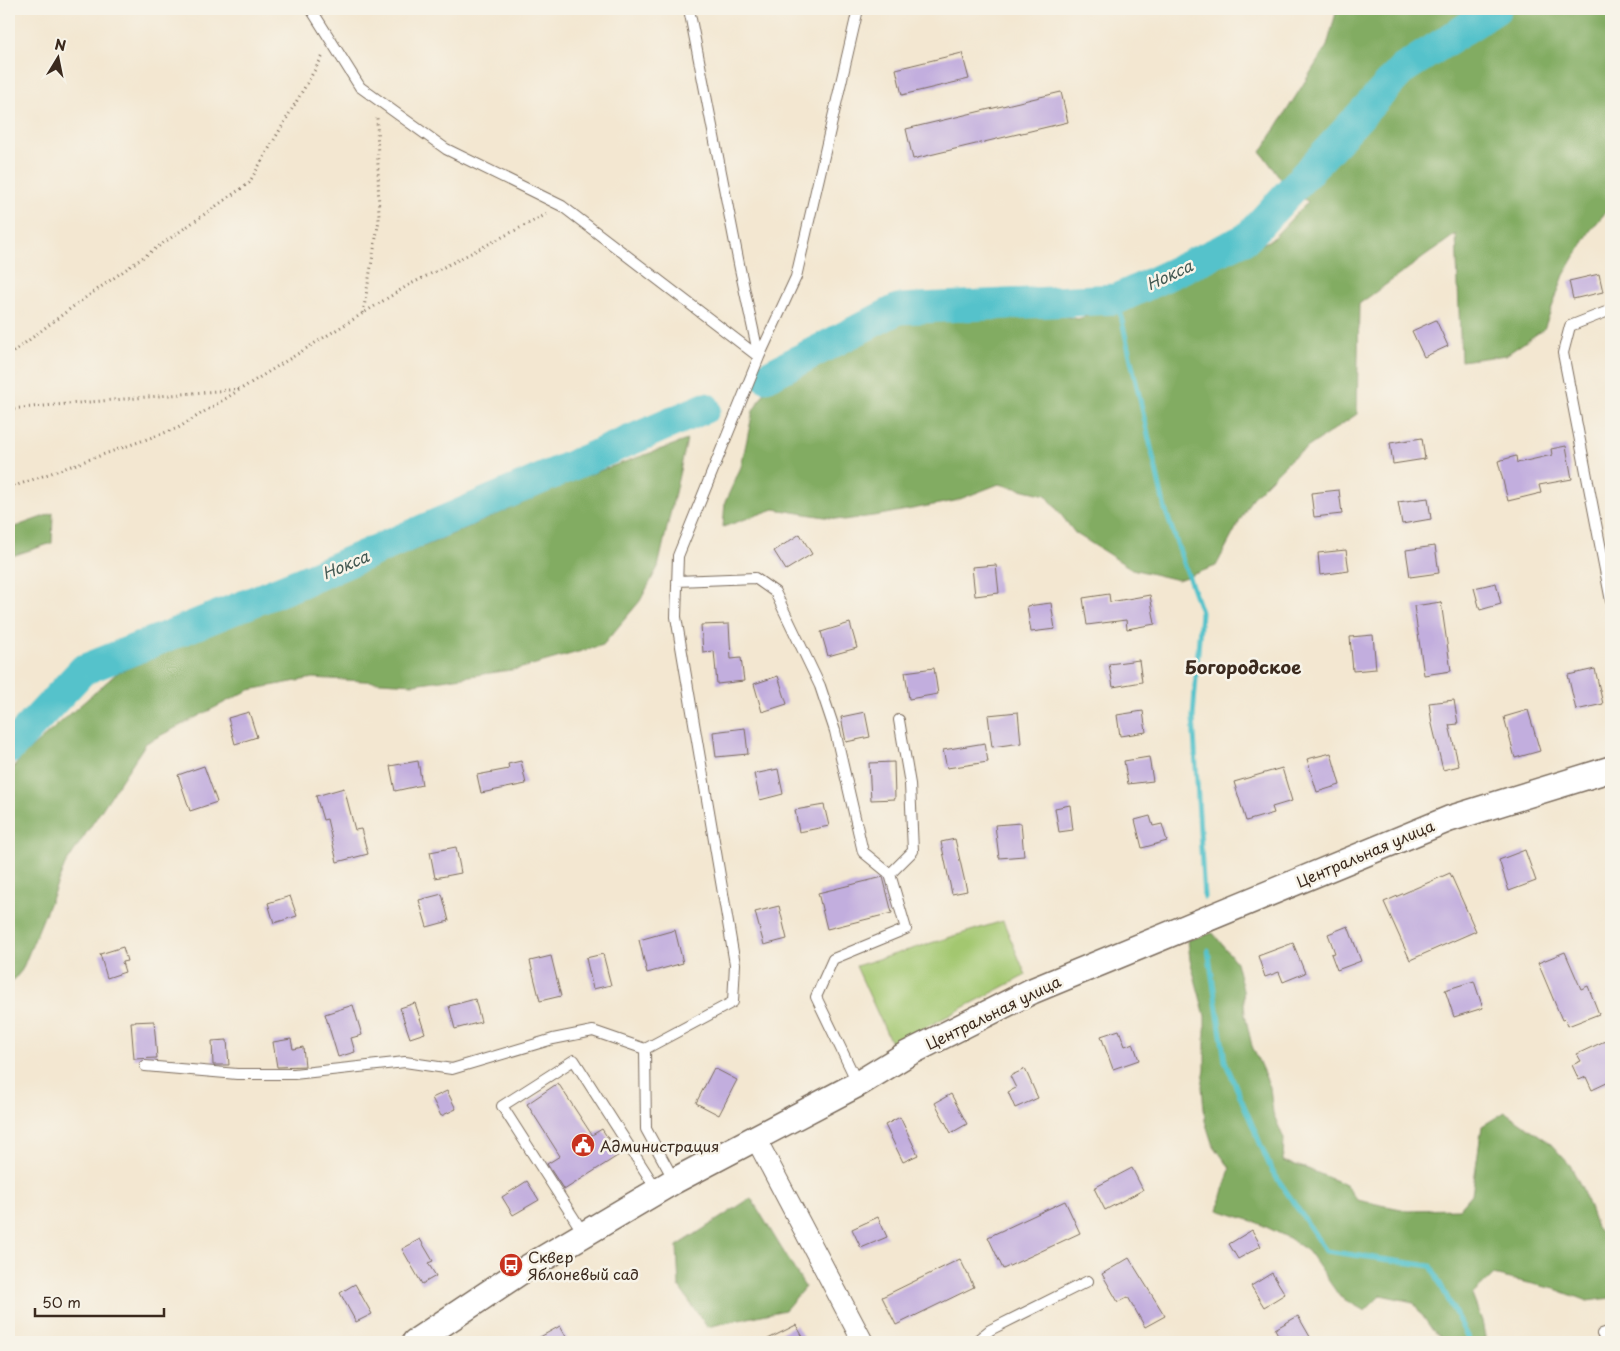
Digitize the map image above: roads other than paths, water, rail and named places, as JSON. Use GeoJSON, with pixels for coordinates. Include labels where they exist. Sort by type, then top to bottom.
{"type":"FeatureCollection","features":[{"type":"Feature","properties":{"kind":"street","name":"Центральная улица"},"geometry":{"type":"LineString","coordinates":[[415,1342],[517,1274],[666,1186],[755,1137],[858,1084],[907,1054],[1032,990],[1449,819],[1611,769]]}},
{"type":"Feature","properties":{"kind":"street"},"geometry":{"type":"LineString","coordinates":[[755,1137],[862,1342]]}},
{"type":"Feature","properties":{"kind":"lane"},"geometry":{"type":"LineString","coordinates":[[311,9],[360,87],[446,149],[562,206],[759,357]]}},
{"type":"Feature","properties":{"kind":"lane"},"geometry":{"type":"LineString","coordinates":[[689,9],[759,357]]}},
{"type":"Feature","properties":{"kind":"lane"},"geometry":{"type":"LineString","coordinates":[[145,1066],[256,1074],[294,1074],[404,1062],[452,1069],[553,1039],[593,1032],[645,1049],[733,1002],[735,964],[676,617],[678,556],[759,357],[796,277],[858,9]]}},
{"type":"Feature","properties":{"kind":"lane"},"geometry":{"type":"LineString","coordinates":[[1611,310],[1570,326],[1563,354],[1611,600]]}},
{"type":"Feature","properties":{"kind":"lane"},"geometry":{"type":"LineString","coordinates":[[677,581],[755,578],[776,592],[820,686],[835,731],[863,852],[890,874],[906,929],[833,959],[816,996],[858,1084]]}},
{"type":"Feature","properties":{"kind":"lane"},"geometry":{"type":"LineString","coordinates":[[890,874],[913,851],[910,784],[899,720]]}},
{"type":"Feature","properties":{"kind":"lane"},"geometry":{"type":"LineString","coordinates":[[645,1049],[646,1129],[666,1186]]}},
{"type":"Feature","properties":{"kind":"lane"},"geometry":{"type":"LineString","coordinates":[[584,1234],[502,1106],[574,1060],[666,1186]]}},
{"type":"Feature","properties":{"kind":"lane"},"geometry":{"type":"LineString","coordinates":[[975,1342],[990,1330],[1088,1280]]}},
{"type":"Feature","properties":{"kind":"waterway","name":"Нокса"},"geometry":{"type":"LineString","coordinates":[[766,377],[898,309],[1117,299],[1247,238],[1403,69],[1496,9]]}},
{"type":"Feature","properties":{"kind":"waterway"},"geometry":{"type":"LineString","coordinates":[[1117,299],[1165,509],[1201,612],[1193,717],[1204,897]]}},
{"type":"Feature","properties":{"kind":"waterway","name":"Нокса"},"geometry":{"type":"LineString","coordinates":[[9,749],[83,670],[302,582],[705,408]]}},
{"type":"Feature","properties":{"kind":"waterway"},"geometry":{"type":"LineString","coordinates":[[1208,950],[1225,1061],[1271,1169],[1326,1251],[1431,1266],[1470,1342]]}},
{"type":"Feature","properties":{"kind":"place","name":"Администрация"},"geometry":{"type":"Point","coordinates":[583,1145]}},
{"type":"Feature","properties":{"kind":"place","name":"Сквер Яблоневый сад"},"geometry":{"type":"Point","coordinates":[511,1265]}},
{"type":"Feature","properties":{"kind":"district","name":"Богородское"},"geometry":{"type":"Point","coordinates":[1243,666]}}]}
